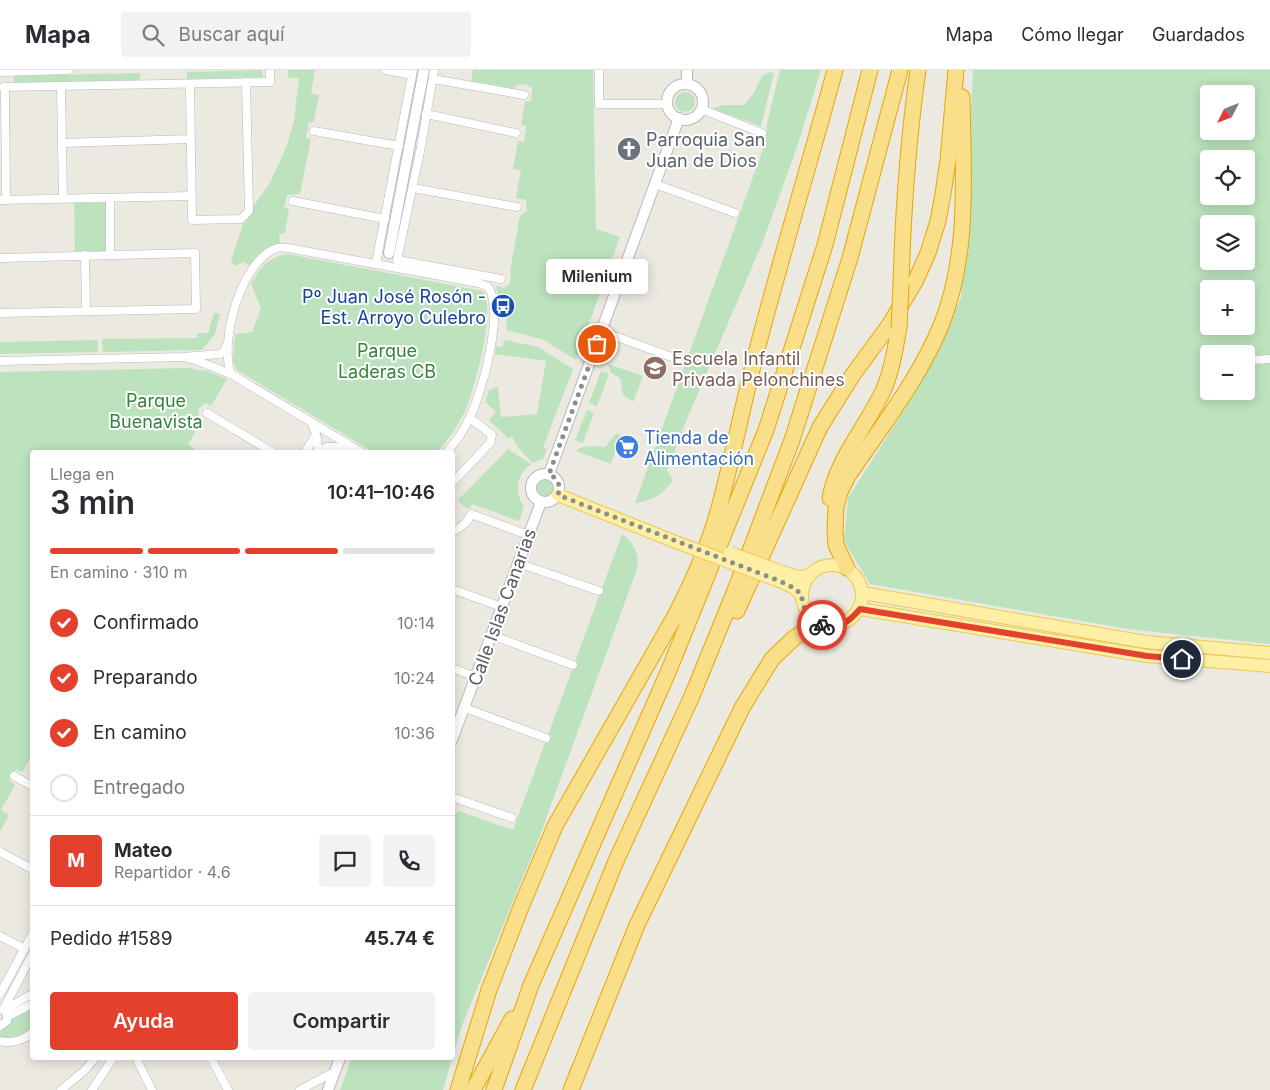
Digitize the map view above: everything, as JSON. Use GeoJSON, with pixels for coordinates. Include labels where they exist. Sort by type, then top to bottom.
{"type":"FeatureCollection","features":[{"type":"Feature","properties":{"kind":"highway"},"geometry":{"type":"LineString","coordinates":[[458,1090],[489,990],[521,907],[556,826],[675,616],[692,582],[720,506],[746,390],[781,257],[835,70]]}},
{"type":"Feature","properties":{"kind":"highway"},"geometry":{"type":"LineString","coordinates":[[494,1090],[531,985],[669,670],[766,430],[825,245],[870,70]]}},
{"type":"Feature","properties":{"kind":"highway"},"geometry":{"type":"LineString","coordinates":[[523,1090],[616,861],[692,696],[734,593],[792,440],[850,258],[900,70]]}},
{"type":"Feature","properties":{"kind":"highway"},"geometry":{"type":"LineString","coordinates":[[847,568],[830,531],[829,505],[832,487],[838,471],[883,390],[892,365],[899,328],[905,194],[918,70]]}},
{"type":"Feature","properties":{"kind":"highway"},"geometry":{"type":"LineString","coordinates":[[692,696],[709,675],[820,427],[854,373],[888,327],[915,282],[928,253],[938,221],[943,194],[956,70]]}},
{"type":"Feature","properties":{"kind":"highway"},"geometry":{"type":"LineString","coordinates":[[836,545],[836,506],[840,492],[848,476],[924,360],[942,324],[953,289],[961,248],[964,185],[962,70]]}},
{"type":"Feature","properties":{"kind":"highway"},"geometry":{"type":"LineString","coordinates":[[571,1090],[637,925],[742,708],[772,658],[794,638],[809,628],[820,624]]}},
{"type":"Feature","properties":{"kind":"highway"},"geometry":{"type":"LineString","coordinates":[[473,1090],[531,985]]}},
{"type":"Feature","properties":{"kind":"main road"},"geometry":{"type":"LineString","coordinates":[[559,493],[782,577],[809,576]]}},
{"type":"Feature","properties":{"kind":"main road"},"geometry":{"type":"LineString","coordinates":[[830,564],[847,568],[859,580],[863,593],[860,609],[849,622],[833,626],[820,624],[807,614],[802,600],[803,586],[809,576],[821,567],[830,564]]}},
{"type":"Feature","properties":{"kind":"main road"},"geometry":{"type":"LineString","coordinates":[[782,577],[802,595]]}},
{"type":"Feature","properties":{"kind":"main road"},"geometry":{"type":"LineString","coordinates":[[863,593],[1146,642],[1270,654]]}},
{"type":"Feature","properties":{"kind":"main road"},"geometry":{"type":"LineString","coordinates":[[860,609],[1147,656],[1270,666]]}},
{"type":"Feature","properties":{"kind":"street"},"geometry":{"type":"LineString","coordinates":[[1,88],[6,80],[1,71],[69,70]]}},
{"type":"Feature","properties":{"kind":"street"},"geometry":{"type":"LineString","coordinates":[[1,88],[270,82],[270,70]]}},
{"type":"Feature","properties":{"kind":"street"},"geometry":{"type":"LineString","coordinates":[[375,261],[406,115],[413,72],[386,70]]}},
{"type":"Feature","properties":{"kind":"street"},"geometry":{"type":"LineString","coordinates":[[394,260],[400,191],[424,70]]}},
{"type":"Feature","properties":{"kind":"street"},"geometry":{"type":"LineString","coordinates":[[600,70],[599,104],[667,104]]}},
{"type":"Feature","properties":{"kind":"street"},"geometry":{"type":"LineString","coordinates":[[686,70],[687,84]]}},
{"type":"Feature","properties":{"kind":"street"},"geometry":{"type":"LineString","coordinates":[[394,260],[413,188],[433,74],[524,95]]}},
{"type":"Feature","properties":{"kind":"street"},"geometry":{"type":"LineString","coordinates":[[190,84],[192,220],[241,219],[249,211],[246,82]]}},
{"type":"Feature","properties":{"kind":"street"},"geometry":{"type":"LineString","coordinates":[[687,84],[699,90],[703,104],[697,115],[691,118],[679,118],[673,114],[667,104],[669,94],[674,88],[687,84]]}},
{"type":"Feature","properties":{"kind":"street"},"geometry":{"type":"LineString","coordinates":[[60,87],[63,199]]}},
{"type":"Feature","properties":{"kind":"street"},"geometry":{"type":"LineString","coordinates":[[1,88],[5,90],[3,200],[192,196]]}},
{"type":"Feature","properties":{"kind":"street"},"geometry":{"type":"LineString","coordinates":[[406,115],[416,108]]}},
{"type":"Feature","properties":{"kind":"street"},"geometry":{"type":"LineString","coordinates":[[701,109],[762,133]]}},
{"type":"Feature","properties":{"kind":"street"},"geometry":{"type":"LineString","coordinates":[[426,114],[516,133]]}},
{"type":"Feature","properties":{"kind":"street"},"geometry":{"type":"LineString","coordinates":[[549,474],[679,118]]}},
{"type":"Feature","properties":{"kind":"street"},"geometry":{"type":"LineString","coordinates":[[314,131],[399,146]]}},
{"type":"Feature","properties":{"kind":"street"},"geometry":{"type":"LineString","coordinates":[[62,143],[191,139]]}},
{"type":"Feature","properties":{"kind":"street"},"geometry":{"type":"LineString","coordinates":[[408,155],[421,147]]}},
{"type":"Feature","properties":{"kind":"street"},"geometry":{"type":"LineString","coordinates":[[392,182],[400,191]]}},
{"type":"Feature","properties":{"kind":"street"},"geometry":{"type":"LineString","coordinates":[[656,184],[735,213]]}},
{"type":"Feature","properties":{"kind":"street"},"geometry":{"type":"LineString","coordinates":[[413,188],[517,207]]}},
{"type":"Feature","properties":{"kind":"street"},"geometry":{"type":"LineString","coordinates":[[110,198],[110,255]]}},
{"type":"Feature","properties":{"kind":"street"},"geometry":{"type":"LineString","coordinates":[[293,201],[385,219]]}},
{"type":"Feature","properties":{"kind":"street"},"geometry":{"type":"LineString","coordinates":[[231,374],[228,366],[227,346],[233,312],[253,269],[270,252],[278,248],[375,261],[394,260],[497,278],[488,287]]}},
{"type":"Feature","properties":{"kind":"street"},"geometry":{"type":"LineString","coordinates":[[0,258],[195,253],[196,309],[0,313]]}},
{"type":"Feature","properties":{"kind":"street"},"geometry":{"type":"LineString","coordinates":[[375,261],[382,254],[394,260],[479,284],[488,287],[493,298],[493,333],[487,367],[478,400],[470,418],[449,450]]}},
{"type":"Feature","properties":{"kind":"street"},"geometry":{"type":"LineString","coordinates":[[85,255],[86,312]]}},
{"type":"Feature","properties":{"kind":"street"},"geometry":{"type":"LineString","coordinates":[[602,331],[677,359]]}},
{"type":"Feature","properties":{"kind":"street"},"geometry":{"type":"LineString","coordinates":[[0,361],[183,357],[220,354],[227,346]]}},
{"type":"Feature","properties":{"kind":"street"},"geometry":{"type":"LineString","coordinates":[[183,357],[231,374],[357,450]]}},
{"type":"Feature","properties":{"kind":"street"},"geometry":{"type":"LineString","coordinates":[[1255,360],[1270,359]]}},
{"type":"Feature","properties":{"kind":"street"},"geometry":{"type":"LineString","coordinates":[[207,413],[269,450]]}},
{"type":"Feature","properties":{"kind":"street"},"geometry":{"type":"LineString","coordinates":[[455,480],[490,443],[492,436],[470,418]]}},
{"type":"Feature","properties":{"kind":"street"},"geometry":{"type":"LineString","coordinates":[[311,422],[318,450]]}},
{"type":"Feature","properties":{"kind":"street"},"geometry":{"type":"LineString","coordinates":[[316,437],[330,449],[351,447]]}},
{"type":"Feature","properties":{"kind":"street"},"geometry":{"type":"LineString","coordinates":[[306,450],[316,437]]}},
{"type":"Feature","properties":{"kind":"street"},"geometry":{"type":"LineString","coordinates":[[549,474],[557,480],[559,493],[550,502],[541,502],[532,495],[532,482],[538,475],[549,474]]}},
{"type":"Feature","properties":{"kind":"street","name":"Calle Islas Canarias"},"geometry":{"type":"LineString","coordinates":[[455,733],[541,502]]}},
{"type":"Feature","properties":{"kind":"street"},"geometry":{"type":"LineString","coordinates":[[455,530],[469,520],[471,514],[528,535]]}},
{"type":"Feature","properties":{"kind":"street"},"geometry":{"type":"LineString","coordinates":[[518,563],[599,591]]}},
{"type":"Feature","properties":{"kind":"street"},"geometry":{"type":"LineString","coordinates":[[455,590],[502,607]]}},
{"type":"Feature","properties":{"kind":"street"},"geometry":{"type":"LineString","coordinates":[[492,635],[573,664]]}},
{"type":"Feature","properties":{"kind":"street"},"geometry":{"type":"LineString","coordinates":[[455,669],[476,677]]}},
{"type":"Feature","properties":{"kind":"street"},"geometry":{"type":"LineString","coordinates":[[465,708],[546,738]]}},
{"type":"Feature","properties":{"kind":"street"},"geometry":{"type":"LineString","coordinates":[[14,776],[30,785]]}},
{"type":"Feature","properties":{"kind":"street"},"geometry":{"type":"LineString","coordinates":[[455,798],[512,818]]}},
{"type":"Feature","properties":{"kind":"street"},"geometry":{"type":"LineString","coordinates":[[0,852],[30,868]]}},
{"type":"Feature","properties":{"kind":"street"},"geometry":{"type":"LineString","coordinates":[[0,936],[25,949]]}},
{"type":"Feature","properties":{"kind":"street"},"geometry":{"type":"LineString","coordinates":[[0,994],[30,939]]}},
{"type":"Feature","properties":{"kind":"street"},"geometry":{"type":"LineString","coordinates":[[0,1026],[4,1024],[4,1012],[30,959]]}},
{"type":"Feature","properties":{"kind":"street"},"geometry":{"type":"LineString","coordinates":[[4,1012],[30,995]]}},
{"type":"Feature","properties":{"kind":"street"},"geometry":{"type":"LineString","coordinates":[[4,1012],[30,1005]]}},
{"type":"Feature","properties":{"kind":"street"},"geometry":{"type":"LineString","coordinates":[[0,1041],[5,1042],[25,1038],[30,1034]]}},
{"type":"Feature","properties":{"kind":"street"},"geometry":{"type":"LineString","coordinates":[[61,1090],[84,1072],[93,1060]]}},
{"type":"Feature","properties":{"kind":"street"},"geometry":{"type":"LineString","coordinates":[[92,1090],[112,1060]]}},
{"type":"Feature","properties":{"kind":"street"},"geometry":{"type":"LineString","coordinates":[[137,1060],[152,1090]]}},
{"type":"Feature","properties":{"kind":"street"},"geometry":{"type":"LineString","coordinates":[[213,1060],[228,1090]]}},
{"type":"Feature","properties":{"kind":"street"},"geometry":{"type":"LineString","coordinates":[[328,1090],[339,1060]]}},
{"type":"Feature","properties":{"kind":"street"},"geometry":{"type":"LineString","coordinates":[[300,1090],[334,1072]]}},
{"type":"Feature","properties":{"kind":"green space"},"geometry":{"type":"Polygon","coordinates":[[[262,70],[263,77],[187,79],[187,72],[262,70]]]}},
{"type":"Feature","properties":{"kind":"green space"},"geometry":{"type":"Polygon","coordinates":[[[288,70],[315,70],[311,93],[319,95],[314,122],[309,122],[306,138],[311,139],[300,194],[287,195],[284,208],[289,209],[285,233],[279,235],[280,244],[265,250],[251,266],[243,262],[235,266],[231,260],[243,224],[253,213],[253,207],[271,181],[287,145],[294,121],[299,78],[288,78],[288,70]]]}},
{"type":"Feature","properties":{"kind":"green space"},"geometry":{"type":"Polygon","coordinates":[[[473,70],[593,70],[596,229],[620,237],[576,360],[544,340],[506,330],[508,296],[498,295],[496,286],[504,288],[510,284],[510,271],[520,216],[527,211],[526,200],[516,198],[521,170],[513,169],[518,141],[524,142],[526,126],[521,124],[525,101],[531,101],[532,88],[524,84],[513,88],[471,81],[473,70]]]}},
{"type":"Feature","properties":{"kind":"green space"},"geometry":{"type":"Polygon","coordinates":[[[780,70],[821,70],[797,147],[762,244],[667,470],[673,480],[657,496],[647,501],[635,503],[766,141],[767,123],[780,70]]]}},
{"type":"Feature","properties":{"kind":"green space"},"geometry":{"type":"Polygon","coordinates":[[[973,70],[1270,70],[1270,644],[1127,629],[870,584],[844,541],[848,498],[911,399],[961,298],[973,70]]]}},
{"type":"Feature","properties":{"kind":"green space"},"geometry":{"type":"Polygon","coordinates":[[[771,72],[774,73],[761,126],[712,109],[723,105],[744,105],[754,93],[762,76],[771,72]]]}},
{"type":"Feature","properties":{"kind":"green space"},"geometry":{"type":"Polygon","coordinates":[[[140,73],[140,80],[14,83],[14,76],[140,73]]]}},
{"type":"Feature","properties":{"kind":"green space"},"geometry":{"type":"Polygon","coordinates":[[[685,92],[692,95],[695,102],[692,109],[685,112],[678,109],[675,102],[678,95],[685,92]]]}},
{"type":"Feature","properties":{"kind":"green space"},"geometry":{"type":"Polygon","coordinates":[[[74,203],[107,203],[107,251],[75,251],[74,203]]]}},
{"type":"Feature","properties":{"kind":"green space","name":"Parque Laderas CB"},"geometry":{"type":"Polygon","coordinates":[[[288,254],[483,291],[486,301],[486,332],[474,386],[459,422],[439,450],[370,450],[237,370],[233,361],[235,334],[252,332],[261,308],[251,284],[270,260],[288,254]]]}},
{"type":"Feature","properties":{"kind":"green space"},"geometry":{"type":"Polygon","coordinates":[[[214,313],[220,314],[215,334],[202,350],[103,352],[102,339],[197,338],[197,333],[208,333],[214,313]]]}},
{"type":"Feature","properties":{"kind":"green space"},"geometry":{"type":"Polygon","coordinates":[[[98,340],[98,352],[0,354],[0,342],[98,340]]]}},
{"type":"Feature","properties":{"kind":"green space"},"geometry":{"type":"Polygon","coordinates":[[[505,340],[538,347],[573,369],[543,448],[547,449],[543,459],[532,463],[516,445],[512,436],[509,439],[489,420],[496,412],[485,402],[489,390],[498,386],[501,417],[537,414],[546,361],[495,354],[496,346],[502,347],[505,340]]]}},
{"type":"Feature","properties":{"kind":"green space"},"geometry":{"type":"Polygon","coordinates":[[[608,364],[643,376],[633,402],[623,394],[620,378],[611,373],[608,364]]]}},
{"type":"Feature","properties":{"kind":"green space","name":"Parque Buenavista"},"geometry":{"type":"Polygon","coordinates":[[[187,368],[207,371],[227,379],[211,406],[205,403],[198,410],[199,417],[203,420],[188,444],[194,450],[30,450],[30,758],[23,772],[16,770],[10,775],[10,781],[15,785],[1,810],[9,815],[0,832],[0,372],[187,368]]]}},
{"type":"Feature","properties":{"kind":"green space"},"geometry":{"type":"Polygon","coordinates":[[[601,371],[609,374],[597,406],[589,403],[601,371]]]}},
{"type":"Feature","properties":{"kind":"green space"},"geometry":{"type":"Polygon","coordinates":[[[587,410],[594,413],[583,443],[575,440],[587,410]]]}},
{"type":"Feature","properties":{"kind":"green space"},"geometry":{"type":"Polygon","coordinates":[[[616,434],[621,435],[611,464],[576,451],[586,447],[605,447],[616,434]]]}},
{"type":"Feature","properties":{"kind":"green space"},"geometry":{"type":"Polygon","coordinates":[[[508,449],[531,464],[522,474],[518,484],[519,495],[524,506],[519,521],[472,504],[470,509],[464,507],[458,500],[508,449]]]}},
{"type":"Feature","properties":{"kind":"green space"},"geometry":{"type":"Polygon","coordinates":[[[545,478],[552,481],[555,488],[552,495],[545,498],[538,495],[535,488],[538,481],[545,478]]]}},
{"type":"Feature","properties":{"kind":"green space"},"geometry":{"type":"Polygon","coordinates":[[[622,534],[635,549],[638,559],[637,569],[539,838],[461,1028],[455,1049],[455,814],[459,811],[513,830],[622,534]]]}},
{"type":"Feature","properties":{"kind":"green space"},"geometry":{"type":"Polygon","coordinates":[[[30,1008],[30,1028],[17,1036],[0,1037],[0,1030],[11,1019],[30,1008]]]}},
{"type":"Feature","properties":{"kind":"green space"},"geometry":{"type":"Polygon","coordinates":[[[351,1060],[452,1060],[443,1090],[340,1090],[351,1060]]]}},
{"type":"Feature","properties":{"kind":"way so far"},"geometry":{"type":"LineString","coordinates":[[597,344],[549,474],[557,480],[560,486],[558,495],[782,582],[794,588],[802,595],[807,614],[822,625]]}},
{"type":"Feature","properties":{"kind":"place","name":"Parroquia San Juan de Dios"},"geometry":{"type":"Point","coordinates":[629,149]}},
{"type":"Feature","properties":{"kind":"place","name":"Pº Juan José Rosón - Est. Arroyo Culebro"},"geometry":{"type":"Point","coordinates":[503,306]}},
{"type":"Feature","properties":{"kind":"place","name":"Milenium"},"geometry":{"type":"Point","coordinates":[597,344]}},
{"type":"Feature","properties":{"kind":"place","name":"Escuela Infantil Privada Pelonchines"},"geometry":{"type":"Point","coordinates":[655,368]}},
{"type":"Feature","properties":{"kind":"place","name":"Tienda de Alimentación"},"geometry":{"type":"Point","coordinates":[627,447]}},
{"type":"Feature","properties":{"kind":"route"},"geometry":{"type":"LineString","coordinates":[[822,625],[833,626],[849,622],[860,609],[1147,656],[1182,659]]}}]}
